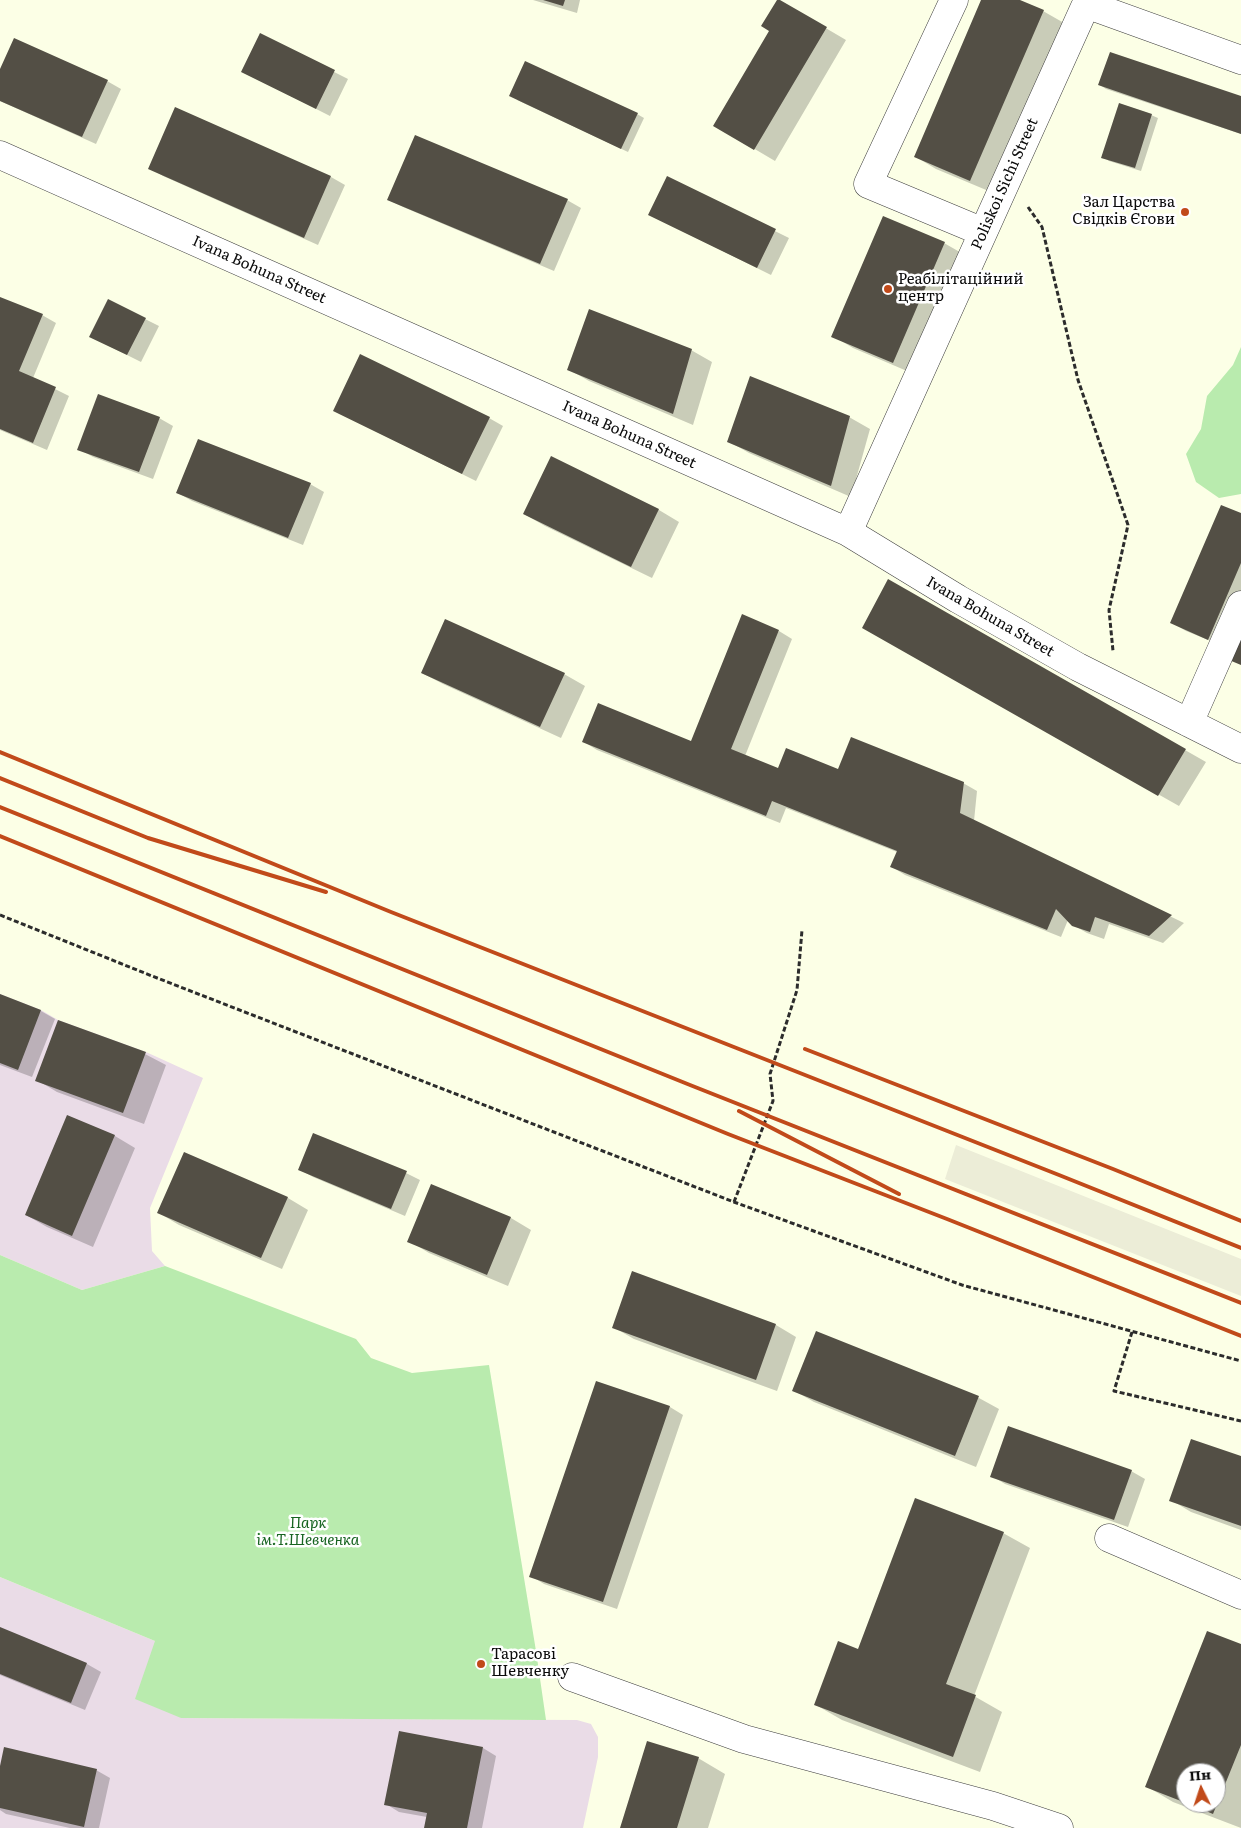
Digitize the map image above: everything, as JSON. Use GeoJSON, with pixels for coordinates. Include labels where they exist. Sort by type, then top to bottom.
{"type":"FeatureCollection","features":[{"type":"Feature","properties":{"kind":"street"},"geometry":{"type":"LineString","coordinates":[[954,0],[868,184],[983,232]]}},
{"type":"Feature","properties":{"kind":"street"},"geometry":{"type":"LineString","coordinates":[[1087,2],[1241,60]]}},
{"type":"Feature","properties":{"kind":"street","name":"Poliskoi Sichi Street"},"geometry":{"type":"LineString","coordinates":[[848,532],[1087,2]]}},
{"type":"Feature","properties":{"kind":"street","name":"Ivana Bohuna Street"},"geometry":{"type":"LineString","coordinates":[[0,155],[848,532],[958,599],[1078,667],[1241,749]]}},
{"type":"Feature","properties":{"kind":"street"},"geometry":{"type":"LineString","coordinates":[[1189,723],[1241,604]]}},
{"type":"Feature","properties":{"kind":"street"},"geometry":{"type":"LineString","coordinates":[[1109,1538],[1241,1596]]}},
{"type":"Feature","properties":{"kind":"street"},"geometry":{"type":"LineString","coordinates":[[572,1677],[744,1740],[993,1806],[1059,1828]]}},
{"type":"Feature","properties":{"kind":"path"},"geometry":{"type":"LineString","coordinates":[[1008,177],[1042,227],[1078,380],[1128,525],[1109,610],[1116,687]]}},
{"type":"Feature","properties":{"kind":"path"},"geometry":{"type":"LineString","coordinates":[[0,914],[152,976],[734,1202],[962,1285],[1241,1362]]}},
{"type":"Feature","properties":{"kind":"path"},"geometry":{"type":"LineString","coordinates":[[734,1202],[772,1101],[770,1074],[797,990],[802,930]]}},
{"type":"Feature","properties":{"kind":"path"},"geometry":{"type":"LineString","coordinates":[[1132,1332],[1114,1391],[1241,1421]]}},
{"type":"Feature","properties":{"kind":"shaded area"},"geometry":{"type":"Polygon","coordinates":[[[0,994],[41,1010],[58,1020],[146,1052],[203,1078],[150,1208],[152,1251],[165,1266],[82,1290],[0,1255],[0,994]]]}},
{"type":"Feature","properties":{"kind":"shaded area"},"geometry":{"type":"Polygon","coordinates":[[[956,1145],[1241,1259],[1241,1296],[945,1179],[956,1145]]]}},
{"type":"Feature","properties":{"kind":"shaded area"},"geometry":{"type":"Polygon","coordinates":[[[0,1577],[155,1641],[181,1718],[577,1720],[591,1724],[598,1737],[598,1757],[583,1828],[0,1828],[0,1577]]]}},
{"type":"Feature","properties":{"kind":"green space"},"geometry":{"type":"Polygon","coordinates":[[[1241,347],[1241,494],[1219,498],[1196,482],[1186,454],[1201,429],[1207,396],[1233,365],[1241,347]]]}},
{"type":"Feature","properties":{"kind":"green space","name":"Парк ім.Т.Шевченка"},"geometry":{"type":"Polygon","coordinates":[[[0,1255],[82,1290],[165,1266],[356,1339],[371,1358],[412,1373],[489,1365],[546,1720],[181,1718],[135,1699],[155,1641],[0,1577],[0,1255]]]}},
{"type":"Feature","properties":{"kind":"building"},"geometry":{"type":"Polygon","coordinates":[[[543,0],[565,0],[563,6],[543,0]]]}},
{"type":"Feature","properties":{"kind":"building"},"geometry":{"type":"Polygon","coordinates":[[[777,0],[827,27],[754,150],[713,126],[769,31],[761,26],[777,0]]]}},
{"type":"Feature","properties":{"kind":"building"},"geometry":{"type":"Polygon","coordinates":[[[981,0],[1020,0],[1044,10],[970,181],[914,157],[981,0]]]}},
{"type":"Feature","properties":{"kind":"building"},"geometry":{"type":"Polygon","coordinates":[[[260,33],[335,70],[316,109],[241,72],[260,33]]]}},
{"type":"Feature","properties":{"kind":"building"},"geometry":{"type":"Polygon","coordinates":[[[14,38],[108,80],[82,137],[0,101],[0,69],[14,38]]]}},
{"type":"Feature","properties":{"kind":"building"},"geometry":{"type":"Polygon","coordinates":[[[1110,52],[1241,96],[1241,134],[1098,85],[1110,52]]]}},
{"type":"Feature","properties":{"kind":"building"},"geometry":{"type":"Polygon","coordinates":[[[525,61],[638,113],[621,149],[509,96],[525,61]]]}},
{"type":"Feature","properties":{"kind":"building"},"geometry":{"type":"Polygon","coordinates":[[[1119,103],[1152,114],[1135,168],[1101,158],[1119,103]]]}},
{"type":"Feature","properties":{"kind":"building"},"geometry":{"type":"Polygon","coordinates":[[[175,107],[331,176],[304,238],[148,169],[175,107]]]}},
{"type":"Feature","properties":{"kind":"building"},"geometry":{"type":"Polygon","coordinates":[[[415,135],[568,199],[540,264],[387,200],[415,135]]]}},
{"type":"Feature","properties":{"kind":"building"},"geometry":{"type":"Polygon","coordinates":[[[667,176],[776,229],[757,268],[648,215],[667,176]]]}},
{"type":"Feature","properties":{"kind":"building","name":"Реабілітаційний центр"},"geometry":{"type":"Polygon","coordinates":[[[883,216],[945,242],[893,363],[831,337],[883,216]]]}},
{"type":"Feature","properties":{"kind":"building"},"geometry":{"type":"Polygon","coordinates":[[[0,297],[43,314],[19,371],[56,387],[33,443],[0,429],[0,297]]]}},
{"type":"Feature","properties":{"kind":"building"},"geometry":{"type":"Polygon","coordinates":[[[108,299],[146,318],[127,355],[89,337],[108,299]]]}},
{"type":"Feature","properties":{"kind":"building"},"geometry":{"type":"Polygon","coordinates":[[[589,309],[692,349],[673,414],[567,370],[589,309]]]}},
{"type":"Feature","properties":{"kind":"building"},"geometry":{"type":"Polygon","coordinates":[[[360,354],[490,417],[462,474],[333,411],[360,354]]]}},
{"type":"Feature","properties":{"kind":"building"},"geometry":{"type":"Polygon","coordinates":[[[750,376],[850,416],[831,486],[727,442],[750,376]]]}},
{"type":"Feature","properties":{"kind":"building"},"geometry":{"type":"Polygon","coordinates":[[[98,394],[160,417],[139,472],[77,450],[98,394]]]}},
{"type":"Feature","properties":{"kind":"building"},"geometry":{"type":"Polygon","coordinates":[[[198,439],[311,483],[288,538],[176,493],[198,439]]]}},
{"type":"Feature","properties":{"kind":"building"},"geometry":{"type":"Polygon","coordinates":[[[551,456],[659,509],[631,567],[523,514],[551,456]]]}},
{"type":"Feature","properties":{"kind":"building"},"geometry":{"type":"Polygon","coordinates":[[[1221,505],[1241,513],[1241,563],[1208,640],[1170,623],[1221,505]]]}},
{"type":"Feature","properties":{"kind":"building"},"geometry":{"type":"Polygon","coordinates":[[[888,579],[1186,749],[1158,796],[862,628],[888,579]]]}},
{"type":"Feature","properties":{"kind":"building"},"geometry":{"type":"Polygon","coordinates":[[[742,614],[779,630],[731,749],[778,768],[786,748],[838,769],[851,737],[964,782],[960,813],[1172,915],[1149,936],[1095,917],[1090,932],[1072,926],[1056,909],[1047,930],[890,867],[897,851],[772,801],[766,816],[582,742],[598,703],[691,741],[742,614]]]}},
{"type":"Feature","properties":{"kind":"building"},"geometry":{"type":"Polygon","coordinates":[[[445,619],[565,673],[540,727],[421,673],[445,619]]]}},
{"type":"Feature","properties":{"kind":"building"},"geometry":{"type":"Polygon","coordinates":[[[1241,634],[1241,665],[1229,660],[1241,634]]]}},
{"type":"Feature","properties":{"kind":"building"},"geometry":{"type":"Polygon","coordinates":[[[0,994],[41,1010],[18,1070],[0,1063],[0,994]]]}},
{"type":"Feature","properties":{"kind":"building"},"geometry":{"type":"Polygon","coordinates":[[[58,1020],[146,1052],[123,1113],[35,1081],[58,1020]]]}},
{"type":"Feature","properties":{"kind":"building"},"geometry":{"type":"Polygon","coordinates":[[[67,1115],[115,1135],[72,1236],[25,1215],[67,1115]]]}},
{"type":"Feature","properties":{"kind":"building"},"geometry":{"type":"Polygon","coordinates":[[[313,1133],[407,1171],[391,1209],[298,1170],[313,1133]]]}},
{"type":"Feature","properties":{"kind":"building"},"geometry":{"type":"Polygon","coordinates":[[[184,1152],[288,1197],[261,1258],[157,1213],[184,1152]]]}},
{"type":"Feature","properties":{"kind":"building"},"geometry":{"type":"Polygon","coordinates":[[[431,1184],[511,1217],[487,1275],[407,1242],[431,1184]]]}},
{"type":"Feature","properties":{"kind":"building"},"geometry":{"type":"Polygon","coordinates":[[[632,1271],[776,1324],[756,1380],[612,1328],[632,1271]]]}},
{"type":"Feature","properties":{"kind":"building"},"geometry":{"type":"Polygon","coordinates":[[[816,1331],[979,1396],[955,1456],[792,1391],[816,1331]]]}},
{"type":"Feature","properties":{"kind":"building"},"geometry":{"type":"Polygon","coordinates":[[[596,1381],[670,1406],[603,1602],[529,1577],[596,1381]]]}},
{"type":"Feature","properties":{"kind":"building"},"geometry":{"type":"Polygon","coordinates":[[[1008,1426],[1132,1470],[1114,1520],[990,1477],[1008,1426]]]}},
{"type":"Feature","properties":{"kind":"building"},"geometry":{"type":"Polygon","coordinates":[[[1191,1439],[1241,1456],[1241,1526],[1169,1501],[1191,1439]]]}},
{"type":"Feature","properties":{"kind":"building"},"geometry":{"type":"Polygon","coordinates":[[[915,1498],[1004,1532],[946,1684],[976,1695],[953,1757],[814,1705],[838,1641],[858,1649],[915,1498]]]}},
{"type":"Feature","properties":{"kind":"building"},"geometry":{"type":"Polygon","coordinates":[[[0,1627],[87,1663],[71,1703],[0,1674],[0,1627]]]}},
{"type":"Feature","properties":{"kind":"building"},"geometry":{"type":"Polygon","coordinates":[[[1207,1631],[1241,1644],[1241,1745],[1226,1782],[1226,1763],[1176,1763],[1176,1799],[1145,1787],[1207,1631]]]}},
{"type":"Feature","properties":{"kind":"building"},"geometry":{"type":"Polygon","coordinates":[[[399,1731],[483,1747],[467,1828],[424,1828],[427,1813],[384,1805],[399,1731]]]}},
{"type":"Feature","properties":{"kind":"building"},"geometry":{"type":"Polygon","coordinates":[[[647,1741],[699,1757],[677,1828],[620,1828],[647,1741]]]}},
{"type":"Feature","properties":{"kind":"building"},"geometry":{"type":"Polygon","coordinates":[[[4,1747],[97,1769],[84,1827],[0,1808],[0,1766],[4,1747]]]}},
{"type":"Feature","properties":{"kind":"railway"},"geometry":{"type":"LineString","coordinates":[[0,752],[391,912],[1241,1248]]}},
{"type":"Feature","properties":{"kind":"railway"},"geometry":{"type":"LineString","coordinates":[[0,778],[148,838],[326,892]]}},
{"type":"Feature","properties":{"kind":"railway"},"geometry":{"type":"LineString","coordinates":[[0,807],[690,1085],[1241,1303]]}},
{"type":"Feature","properties":{"kind":"railway"},"geometry":{"type":"LineString","coordinates":[[0,836],[728,1134],[1241,1336]]}},
{"type":"Feature","properties":{"kind":"railway"},"geometry":{"type":"LineString","coordinates":[[805,1049],[1241,1221]]}},
{"type":"Feature","properties":{"kind":"railway"},"geometry":{"type":"LineString","coordinates":[[739,1111],[899,1194]]}},
{"type":"Feature","properties":{"kind":"place","name":"Зал Царства Свідків Єгови"},"geometry":{"type":"Point","coordinates":[1185,212]}},
{"type":"Feature","properties":{"kind":"place","name":"Реабілітаційний центр"},"geometry":{"type":"Point","coordinates":[888,289]}},
{"type":"Feature","properties":{"kind":"place","name":"Тарасові Шевченку"},"geometry":{"type":"Point","coordinates":[481,1664]}}]}
